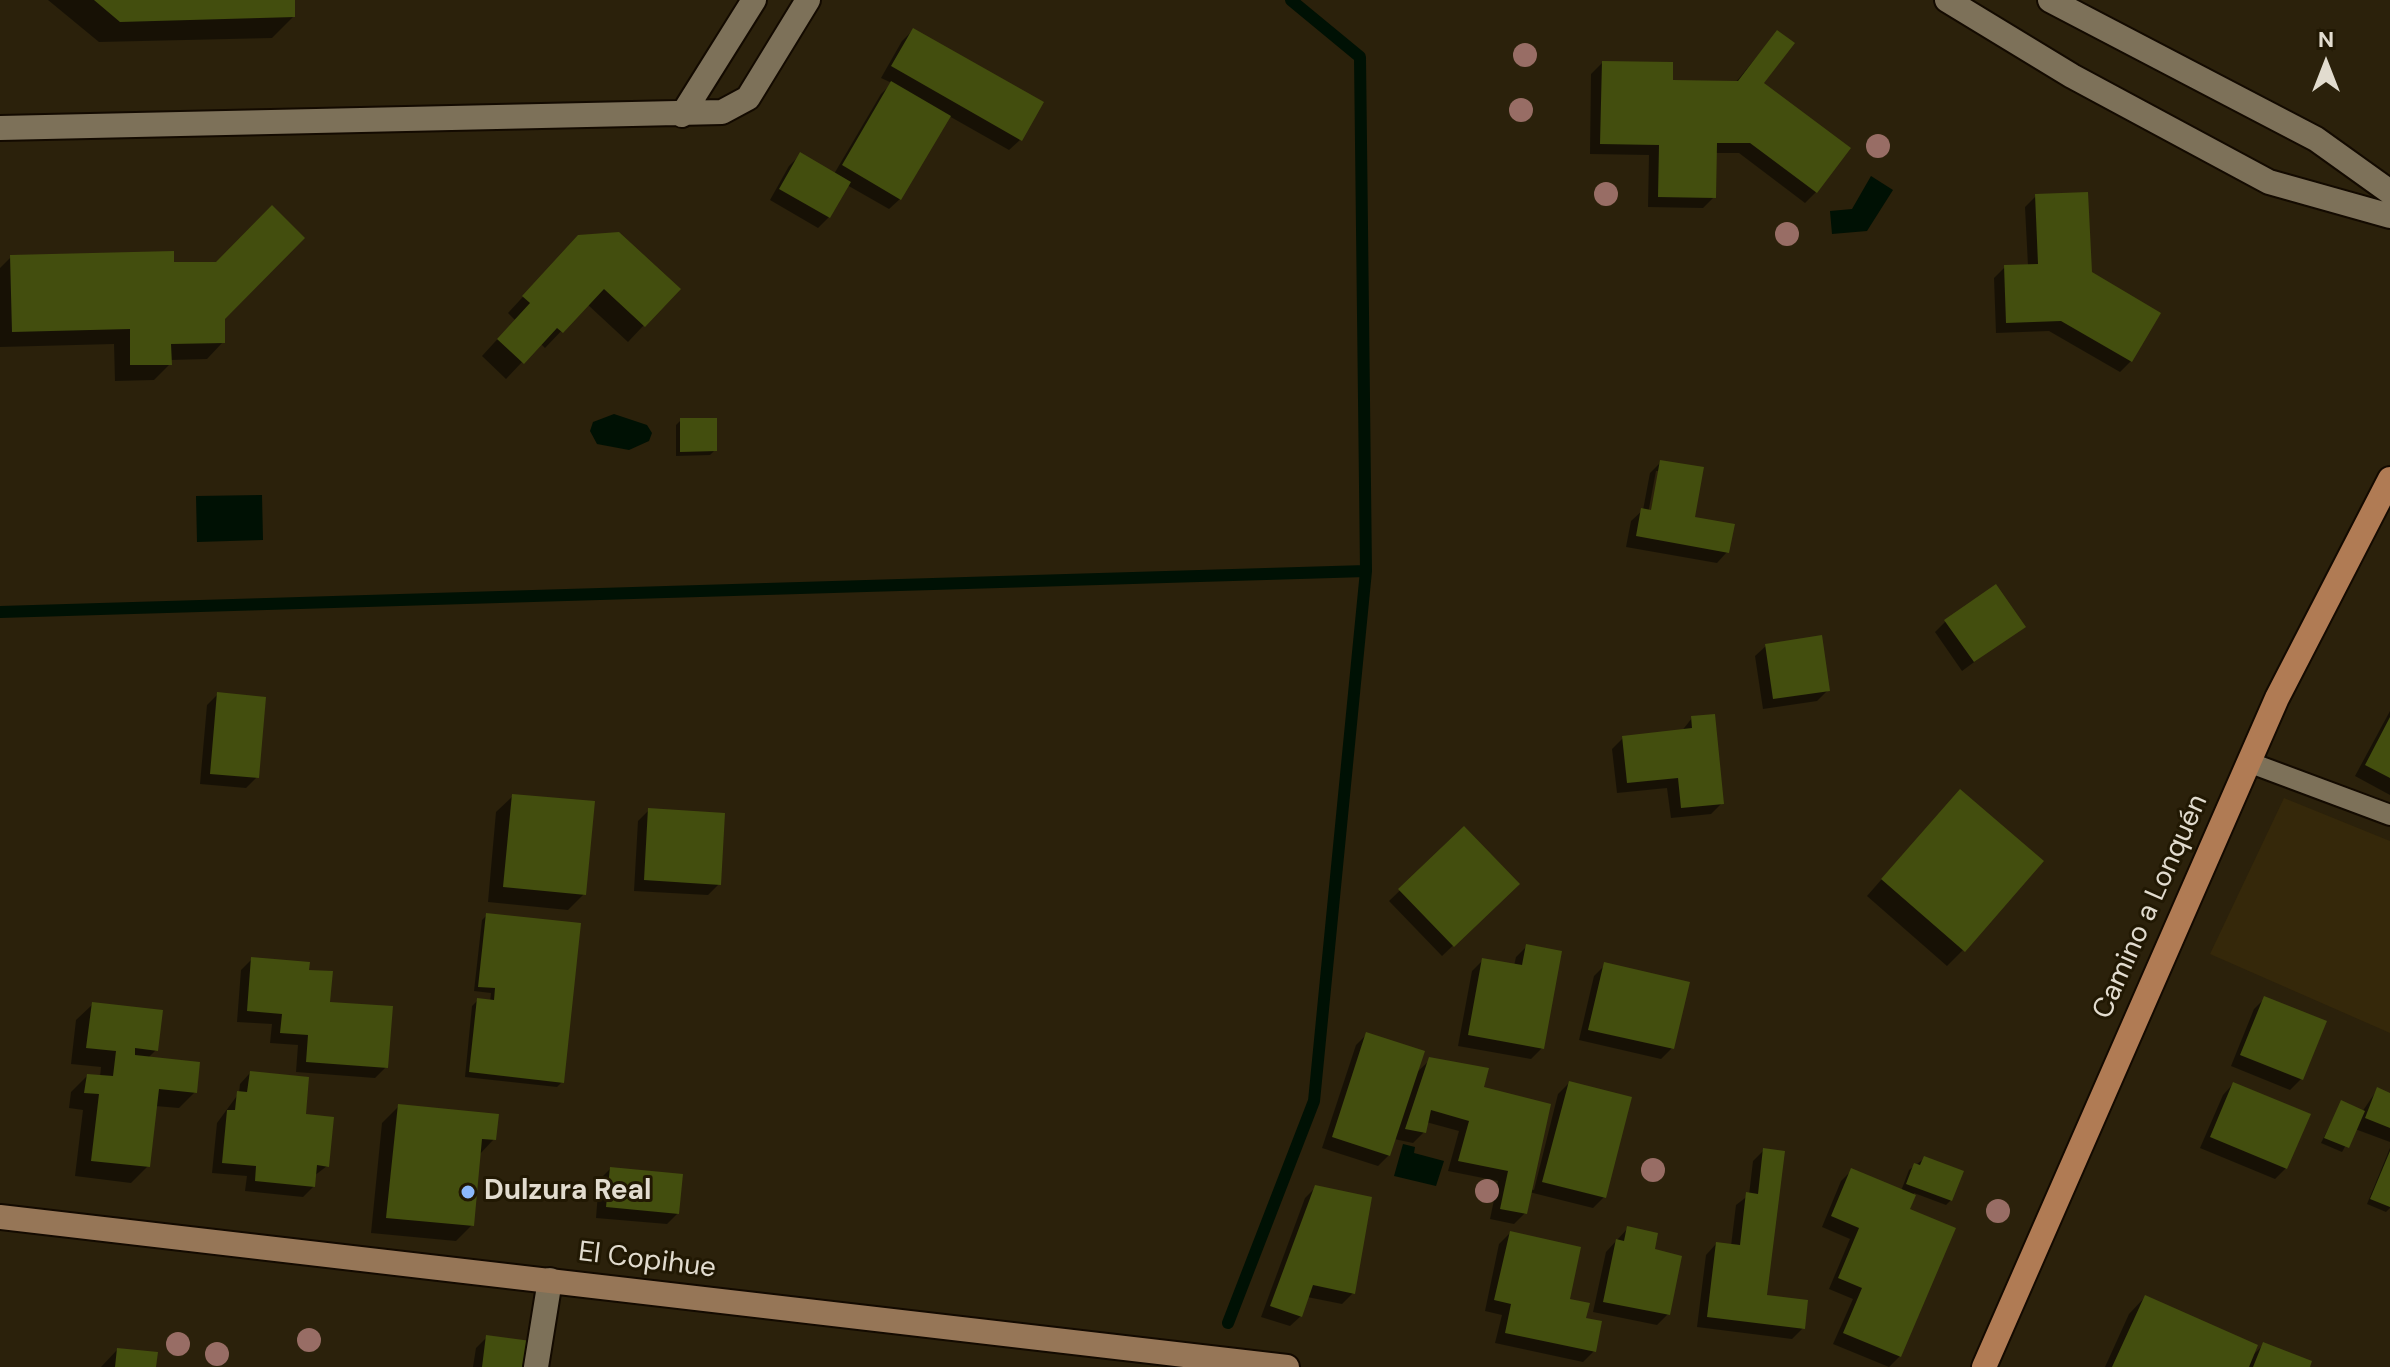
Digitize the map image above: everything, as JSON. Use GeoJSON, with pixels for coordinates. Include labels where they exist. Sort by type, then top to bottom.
{"type":"FeatureCollection","features":[{"type":"Feature","properties":{"kind":"main road","name":"Camino a Lonquén"},"geometry":{"type":"LineString","coordinates":[[1984,1367],[2248,762],[2310,631],[2390,479]]}},
{"type":"Feature","properties":{"kind":"main road","name":"El Copihue"},"geometry":{"type":"LineString","coordinates":[[0,1217],[1287,1367]]}},
{"type":"Feature","properties":{"kind":"street"},"geometry":{"type":"LineString","coordinates":[[682,115],[754,0]]}},
{"type":"Feature","properties":{"kind":"street"},"geometry":{"type":"LineString","coordinates":[[0,128],[722,112],[748,98],[808,0]]}},
{"type":"Feature","properties":{"kind":"street"},"geometry":{"type":"LineString","coordinates":[[1947,0],[2072,76],[2269,182],[2390,216]]}},
{"type":"Feature","properties":{"kind":"street"},"geometry":{"type":"LineString","coordinates":[[2050,0],[2316,139],[2390,192]]}},
{"type":"Feature","properties":{"kind":"street"},"geometry":{"type":"LineString","coordinates":[[536,1367],[550,1280]]}},
{"type":"Feature","properties":{"kind":"lane"},"geometry":{"type":"LineString","coordinates":[[2248,762],[2390,815]]}},
{"type":"Feature","properties":{"kind":"shaded area"},"geometry":{"type":"Polygon","coordinates":[[[1871,176],[1893,190],[1867,231],[1832,234],[1830,211],[1852,209],[1871,176]]]}},
{"type":"Feature","properties":{"kind":"shaded area"},"geometry":{"type":"Polygon","coordinates":[[[614,414],[647,425],[652,433],[649,441],[629,450],[597,444],[590,431],[593,422],[614,414]]]}},
{"type":"Feature","properties":{"kind":"shaded area"},"geometry":{"type":"Polygon","coordinates":[[[262,495],[263,540],[197,542],[196,496],[262,495]]]}},
{"type":"Feature","properties":{"kind":"shaded area"},"geometry":{"type":"Polygon","coordinates":[[[2284,798],[2390,841],[2390,1033],[2210,954],[2284,798]]]}},
{"type":"Feature","properties":{"kind":"shaded area"},"geometry":{"type":"Polygon","coordinates":[[[1403,1144],[1415,1147],[1414,1153],[1444,1161],[1436,1186],[1394,1176],[1403,1144]]]}},
{"type":"Feature","properties":{"kind":"building"},"geometry":{"type":"Polygon","coordinates":[[[94,0],[295,0],[295,17],[120,22],[94,0]]]}},
{"type":"Feature","properties":{"kind":"building"},"geometry":{"type":"Polygon","coordinates":[[[913,28],[1044,102],[1022,141],[891,66],[913,28]]]}},
{"type":"Feature","properties":{"kind":"building"},"geometry":{"type":"Polygon","coordinates":[[[1777,30],[1795,43],[1764,83],[1851,148],[1817,193],[1750,143],[1717,143],[1716,198],[1658,197],[1659,145],[1600,144],[1602,61],[1673,62],[1673,80],[1738,81],[1777,30]]]}},
{"type":"Feature","properties":{"kind":"building"},"geometry":{"type":"Polygon","coordinates":[[[891,81],[951,116],[901,200],[842,165],[891,81]]]}},
{"type":"Feature","properties":{"kind":"building"},"geometry":{"type":"Polygon","coordinates":[[[800,152],[851,182],[830,218],[779,189],[800,152]]]}},
{"type":"Feature","properties":{"kind":"building"},"geometry":{"type":"Polygon","coordinates":[[[2088,192],[2092,272],[2161,313],[2132,362],[2061,321],[2006,323],[2004,265],[2038,264],[2035,194],[2088,192]]]}},
{"type":"Feature","properties":{"kind":"building"},"geometry":{"type":"Polygon","coordinates":[[[272,205],[305,238],[225,319],[225,343],[171,344],[172,365],[130,365],[130,329],[12,332],[10,255],[174,251],[174,262],[216,262],[272,205]]]}},
{"type":"Feature","properties":{"kind":"building"},"geometry":{"type":"Polygon","coordinates":[[[619,232],[681,289],[645,327],[604,289],[563,333],[557,328],[524,364],[497,339],[530,303],[522,296],[578,235],[619,232]]]}},
{"type":"Feature","properties":{"kind":"building"},"geometry":{"type":"Polygon","coordinates":[[[680,418],[717,418],[717,451],[680,452],[680,418]]]}},
{"type":"Feature","properties":{"kind":"building"},"geometry":{"type":"Polygon","coordinates":[[[1660,460],[1704,467],[1695,517],[1735,524],[1729,553],[1636,536],[1641,508],[1651,510],[1660,460]]]}},
{"type":"Feature","properties":{"kind":"building"},"geometry":{"type":"Polygon","coordinates":[[[1996,584],[2026,627],[1974,662],[1944,620],[1996,584]]]}},
{"type":"Feature","properties":{"kind":"building"},"geometry":{"type":"Polygon","coordinates":[[[1822,635],[1830,691],[1773,699],[1765,644],[1822,635]]]}},
{"type":"Feature","properties":{"kind":"building"},"geometry":{"type":"Polygon","coordinates":[[[217,692],[266,697],[259,778],[210,774],[217,692]]]}},
{"type":"Feature","properties":{"kind":"building"},"geometry":{"type":"Polygon","coordinates":[[[1715,714],[1724,804],[1681,808],[1678,778],[1627,783],[1622,736],[1692,728],[1691,716],[1715,714]]]}},
{"type":"Feature","properties":{"kind":"building"},"geometry":{"type":"Polygon","coordinates":[[[2390,717],[2390,778],[2365,765],[2390,717]]]}},
{"type":"Feature","properties":{"kind":"building"},"geometry":{"type":"Polygon","coordinates":[[[1960,789],[2044,861],[1965,952],[1881,879],[1960,789]]]}},
{"type":"Feature","properties":{"kind":"building"},"geometry":{"type":"Polygon","coordinates":[[[512,794],[595,801],[586,895],[503,887],[512,794]]]}},
{"type":"Feature","properties":{"kind":"building"},"geometry":{"type":"Polygon","coordinates":[[[648,808],[725,813],[721,885],[644,880],[648,808]]]}},
{"type":"Feature","properties":{"kind":"building"},"geometry":{"type":"Polygon","coordinates":[[[1464,826],[1520,884],[1454,947],[1398,889],[1464,826]]]}},
{"type":"Feature","properties":{"kind":"building"},"geometry":{"type":"Polygon","coordinates":[[[486,913],[581,923],[564,1083],[469,1072],[477,998],[494,1000],[495,988],[478,987],[486,913]]]}},
{"type":"Feature","properties":{"kind":"building"},"geometry":{"type":"Polygon","coordinates":[[[1526,944],[1562,951],[1544,1049],[1468,1035],[1482,958],[1522,965],[1526,944]]]}},
{"type":"Feature","properties":{"kind":"building"},"geometry":{"type":"Polygon","coordinates":[[[251,957],[310,962],[309,970],[333,971],[330,1002],[393,1006],[388,1068],[306,1062],[308,1035],[280,1033],[282,1014],[247,1011],[251,957]]]}},
{"type":"Feature","properties":{"kind":"building"},"geometry":{"type":"Polygon","coordinates":[[[1604,962],[1690,982],[1674,1049],[1588,1030],[1604,962]]]}},
{"type":"Feature","properties":{"kind":"building"},"geometry":{"type":"Polygon","coordinates":[[[2264,996],[2327,1021],[2303,1080],[2240,1055],[2264,996]]]}},
{"type":"Feature","properties":{"kind":"building"},"geometry":{"type":"Polygon","coordinates":[[[92,1002],[163,1010],[158,1051],[135,1048],[135,1055],[200,1062],[197,1093],[159,1089],[150,1167],[91,1161],[99,1094],[84,1093],[87,1074],[113,1076],[116,1051],[86,1048],[92,1002]]]}},
{"type":"Feature","properties":{"kind":"building"},"geometry":{"type":"Polygon","coordinates":[[[1366,1032],[1425,1051],[1390,1156],[1332,1137],[1366,1032]]]}},
{"type":"Feature","properties":{"kind":"building"},"geometry":{"type":"Polygon","coordinates":[[[1429,1057],[1489,1068],[1484,1087],[1551,1104],[1527,1214],[1500,1209],[1508,1171],[1458,1161],[1469,1121],[1431,1110],[1426,1133],[1405,1129],[1429,1057]]]}},
{"type":"Feature","properties":{"kind":"building"},"geometry":{"type":"Polygon","coordinates":[[[250,1071],[309,1077],[306,1114],[334,1117],[329,1167],[317,1165],[315,1187],[255,1181],[256,1166],[222,1163],[227,1110],[235,1110],[237,1091],[247,1092],[250,1071]]]}},
{"type":"Feature","properties":{"kind":"building"},"geometry":{"type":"Polygon","coordinates":[[[1569,1081],[1632,1097],[1606,1198],[1542,1182],[1569,1081]]]}},
{"type":"Feature","properties":{"kind":"building"},"geometry":{"type":"Polygon","coordinates":[[[2233,1082],[2311,1114],[2287,1169],[2210,1137],[2233,1082]]]}},
{"type":"Feature","properties":{"kind":"building"},"geometry":{"type":"Polygon","coordinates":[[[2377,1087],[2390,1093],[2390,1128],[2365,1118],[2377,1087]]]}},
{"type":"Feature","properties":{"kind":"building"},"geometry":{"type":"Polygon","coordinates":[[[2341,1100],[2365,1111],[2349,1148],[2324,1138],[2341,1100]]]}},
{"type":"Feature","properties":{"kind":"building"},"geometry":{"type":"Polygon","coordinates":[[[398,1104],[499,1114],[496,1140],[482,1139],[474,1226],[386,1218],[398,1104]]]}},
{"type":"Feature","properties":{"kind":"building"},"geometry":{"type":"Polygon","coordinates":[[[1763,1148],[1785,1151],[1767,1295],[1808,1300],[1805,1329],[1707,1317],[1716,1242],[1740,1245],[1746,1192],[1758,1194],[1763,1148]]]}},
{"type":"Feature","properties":{"kind":"building"},"geometry":{"type":"Polygon","coordinates":[[[2390,1151],[2390,1207],[2370,1199],[2390,1151]]]}},
{"type":"Feature","properties":{"kind":"building"},"geometry":{"type":"Polygon","coordinates":[[[1924,1156],[1964,1171],[1952,1201],[1906,1184],[1914,1163],[1920,1165],[1924,1156]]]}},
{"type":"Feature","properties":{"kind":"building"},"geometry":{"type":"Polygon","coordinates":[[[610,1167],[683,1174],[679,1214],[606,1207],[610,1167]]]}},
{"type":"Feature","properties":{"kind":"building"},"geometry":{"type":"Polygon","coordinates":[[[1851,1168],[1916,1195],[1910,1209],[1956,1228],[1901,1357],[1843,1333],[1862,1288],[1838,1278],[1859,1228],[1831,1216],[1851,1168]]]}},
{"type":"Feature","properties":{"kind":"building"},"geometry":{"type":"Polygon","coordinates":[[[1315,1185],[1372,1197],[1355,1294],[1313,1285],[1302,1317],[1270,1306],[1315,1185]]]}},
{"type":"Feature","properties":{"kind":"building"},"geometry":{"type":"Polygon","coordinates":[[[1627,1226],[1658,1233],[1655,1249],[1682,1256],[1670,1315],[1603,1302],[1616,1239],[1624,1241],[1627,1226]]]}},
{"type":"Feature","properties":{"kind":"building"},"geometry":{"type":"Polygon","coordinates":[[[1510,1231],[1581,1247],[1570,1299],[1590,1303],[1586,1318],[1602,1321],[1596,1352],[1505,1333],[1511,1304],[1494,1300],[1510,1231]]]}},
{"type":"Feature","properties":{"kind":"building"},"geometry":{"type":"Polygon","coordinates":[[[2145,1295],[2258,1345],[2249,1367],[2112,1367],[2145,1295]]]}},
{"type":"Feature","properties":{"kind":"building"},"geometry":{"type":"Polygon","coordinates":[[[486,1335],[531,1341],[527,1367],[482,1367],[486,1335]]]}},
{"type":"Feature","properties":{"kind":"building"},"geometry":{"type":"Polygon","coordinates":[[[2263,1342],[2312,1361],[2310,1367],[2253,1367],[2263,1342]]]}},
{"type":"Feature","properties":{"kind":"building"},"geometry":{"type":"Polygon","coordinates":[[[117,1348],[158,1352],[156,1367],[115,1367],[117,1348]]]}},
{"type":"Feature","properties":{"kind":"waterway"},"geometry":{"type":"LineString","coordinates":[[1228,1323],[1314,1101],[1366,571],[1360,57],[1291,0]]}},
{"type":"Feature","properties":{"kind":"waterway"},"geometry":{"type":"LineString","coordinates":[[0,612],[1366,571]]}},
{"type":"Feature","properties":{"kind":"place","name":"Dulzura Real"},"geometry":{"type":"Point","coordinates":[468,1192]}}]}
